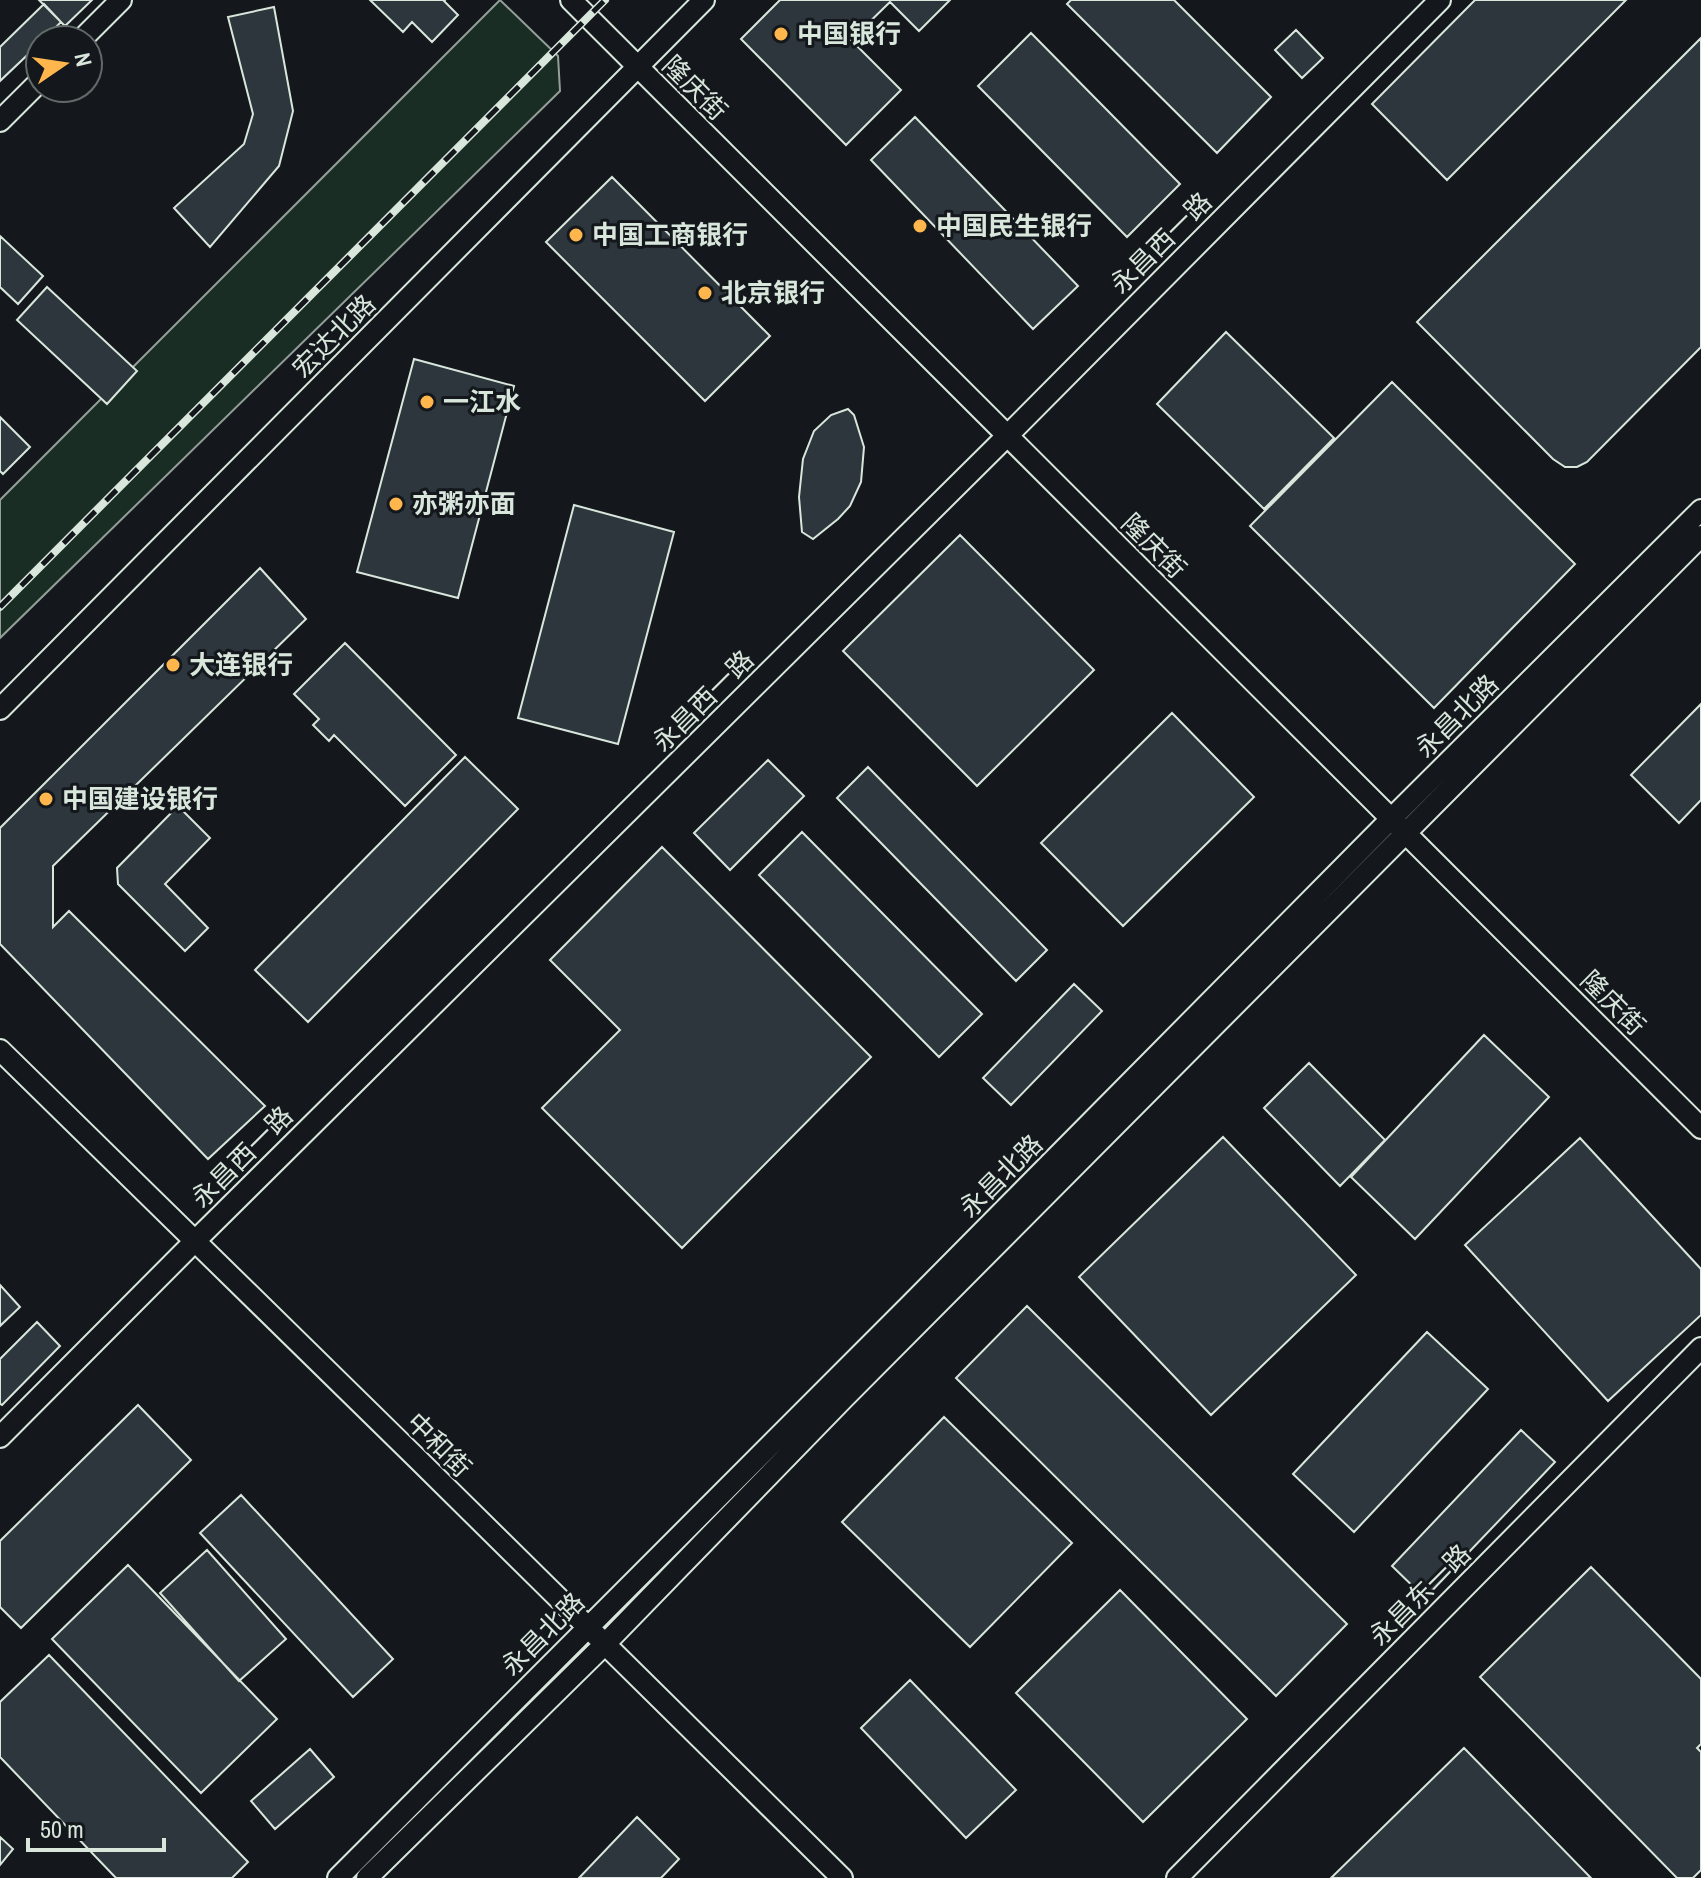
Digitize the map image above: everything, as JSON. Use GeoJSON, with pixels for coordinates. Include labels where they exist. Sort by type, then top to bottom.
{"type":"FeatureCollection","features":[{"type":"Feature","properties":{"kind":"street"},"geometry":{"type":"LineString","coordinates":[[97,24],[121,0]]}},
{"type":"Feature","properties":{"kind":"street","name":"隆庆街"},"geometry":{"type":"LineString","coordinates":[[571,0],[1701,1128]]}},
{"type":"Feature","properties":{"kind":"street","name":"宏达北路"},"geometry":{"type":"LineString","coordinates":[[0,709],[704,0]]}},
{"type":"Feature","properties":{"kind":"street","name":"永昌西一路"},"geometry":{"type":"LineString","coordinates":[[0,1437],[1007,436],[1440,0]]}},
{"type":"Feature","properties":{"kind":"street"},"geometry":{"type":"LineString","coordinates":[[0,121],[24,97]]}},
{"type":"Feature","properties":{"kind":"street","name":"永昌北路"},"geometry":{"type":"LineString","coordinates":[[338,1878],[1701,510]]}},
{"type":"Feature","properties":{"kind":"street","name":"永昌北路"},"geometry":{"type":"LineString","coordinates":[[367,1878],[605,1644],[843,1399],[1701,536]]}},
{"type":"Feature","properties":{"kind":"street","name":"中和街"},"geometry":{"type":"LineString","coordinates":[[0,1050],[842,1878]]}},
{"type":"Feature","properties":{"kind":"street","name":"永昌东一路"},"geometry":{"type":"LineString","coordinates":[[1177,1878],[1701,1348]]}},
{"type":"Feature","properties":{"kind":"green space"},"geometry":{"type":"Polygon","coordinates":[[[500,0],[558,56],[560,91],[0,638],[0,500],[500,0]]]}},
{"type":"Feature","properties":{"kind":"building"},"geometry":{"type":"Polygon","coordinates":[[[39,0],[92,0],[67,24],[63,24],[39,0]]]}},
{"type":"Feature","properties":{"kind":"building"},"geometry":{"type":"Polygon","coordinates":[[[370,0],[445,0],[458,15],[432,42],[412,22],[403,32],[370,0]]]}},
{"type":"Feature","properties":{"kind":"building"},"geometry":{"type":"Polygon","coordinates":[[[780,0],[950,0],[919,31],[890,2],[851,40],[901,90],[846,145],[741,39],[780,0]]]}},
{"type":"Feature","properties":{"kind":"building"},"geometry":{"type":"Polygon","coordinates":[[[1071,0],[1174,0],[1271,97],[1217,153],[1067,4],[1071,0]]]}},
{"type":"Feature","properties":{"kind":"building"},"geometry":{"type":"Polygon","coordinates":[[[1475,0],[1626,0],[1447,180],[1372,104],[1475,0]]]}},
{"type":"Feature","properties":{"kind":"building"},"geometry":{"type":"Polygon","coordinates":[[[44,4],[61,22],[24,24],[24,58],[0,81],[0,47],[44,4]]]}},
{"type":"Feature","properties":{"kind":"building"},"geometry":{"type":"Polygon","coordinates":[[[274,7],[293,111],[279,166],[210,247],[174,208],[244,144],[253,114],[228,17],[274,7]]]}},
{"type":"Feature","properties":{"kind":"building"},"geometry":{"type":"Polygon","coordinates":[[[1296,30],[1323,58],[1302,78],[1275,50],[1296,30]]]}},
{"type":"Feature","properties":{"kind":"building"},"geometry":{"type":"Polygon","coordinates":[[[1031,33],[1180,184],[1127,237],[978,86],[1031,33]]]}},
{"type":"Feature","properties":{"kind":"building"},"geometry":{"type":"Polygon","coordinates":[[[1701,38],[1701,347],[1587,462],[1577,467],[1565,467],[1553,459],[1417,322],[1701,38]]]}},
{"type":"Feature","properties":{"kind":"building"},"geometry":{"type":"Polygon","coordinates":[[[915,117],[1078,286],[1033,329],[871,160],[915,117]]]}},
{"type":"Feature","properties":{"kind":"building"},"geometry":{"type":"Polygon","coordinates":[[[612,177],[770,336],[705,401],[546,242],[612,177]]]}},
{"type":"Feature","properties":{"kind":"building"},"geometry":{"type":"Polygon","coordinates":[[[0,236],[43,276],[18,304],[0,287],[0,236]]]}},
{"type":"Feature","properties":{"kind":"building"},"geometry":{"type":"Polygon","coordinates":[[[47,287],[137,371],[107,404],[17,320],[47,287]]]}},
{"type":"Feature","properties":{"kind":"building"},"geometry":{"type":"Polygon","coordinates":[[[1226,332],[1334,438],[1264,509],[1157,404],[1226,332]]]}},
{"type":"Feature","properties":{"kind":"building"},"geometry":{"type":"Polygon","coordinates":[[[414,359],[514,386],[458,598],[357,572],[414,359]]]}},
{"type":"Feature","properties":{"kind":"building"},"geometry":{"type":"Polygon","coordinates":[[[1392,382],[1575,564],[1434,708],[1250,526],[1392,382]]]}},
{"type":"Feature","properties":{"kind":"building"},"geometry":{"type":"Polygon","coordinates":[[[848,409],[854,415],[864,447],[861,482],[850,506],[813,539],[802,532],[799,497],[803,459],[814,431],[831,415],[848,409]]]}},
{"type":"Feature","properties":{"kind":"building"},"geometry":{"type":"Polygon","coordinates":[[[0,417],[30,447],[3,474],[0,471],[0,417]]]}},
{"type":"Feature","properties":{"kind":"building"},"geometry":{"type":"Polygon","coordinates":[[[574,505],[674,532],[618,744],[518,718],[574,505]]]}},
{"type":"Feature","properties":{"kind":"building"},"geometry":{"type":"Polygon","coordinates":[[[960,535],[1094,670],[977,786],[843,651],[960,535]]]}},
{"type":"Feature","properties":{"kind":"building"},"geometry":{"type":"Polygon","coordinates":[[[260,568],[306,619],[53,866],[53,927],[69,911],[265,1106],[208,1159],[0,944],[0,828],[260,568]]]}},
{"type":"Feature","properties":{"kind":"building"},"geometry":{"type":"Polygon","coordinates":[[[345,643],[456,755],[405,806],[334,735],[329,741],[313,725],[319,719],[294,694],[345,643]]]}},
{"type":"Feature","properties":{"kind":"building"},"geometry":{"type":"Polygon","coordinates":[[[1701,704],[1701,800],[1679,823],[1631,775],[1701,704]]]}},
{"type":"Feature","properties":{"kind":"building"},"geometry":{"type":"Polygon","coordinates":[[[1172,713],[1254,797],[1123,926],[1041,843],[1172,713]]]}},
{"type":"Feature","properties":{"kind":"building"},"geometry":{"type":"Polygon","coordinates":[[[465,757],[518,809],[308,1022],[255,970],[465,757]]]}},
{"type":"Feature","properties":{"kind":"building"},"geometry":{"type":"Polygon","coordinates":[[[768,760],[804,796],[730,870],[694,833],[768,760]]]}},
{"type":"Feature","properties":{"kind":"building"},"geometry":{"type":"Polygon","coordinates":[[[868,767],[1047,950],[1016,981],[837,798],[868,767]]]}},
{"type":"Feature","properties":{"kind":"building"},"geometry":{"type":"Polygon","coordinates":[[[178,806],[210,838],[165,884],[208,928],[185,951],[118,884],[117,868],[178,806]]]}},
{"type":"Feature","properties":{"kind":"building"},"geometry":{"type":"Polygon","coordinates":[[[802,832],[982,1014],[939,1057],[759,875],[802,832]]]}},
{"type":"Feature","properties":{"kind":"building"},"geometry":{"type":"Polygon","coordinates":[[[662,847],[871,1057],[682,1248],[542,1108],[620,1030],[550,960],[662,847]]]}},
{"type":"Feature","properties":{"kind":"building"},"geometry":{"type":"Polygon","coordinates":[[[1074,984],[1102,1011],[1011,1105],[983,1078],[1074,984]]]}},
{"type":"Feature","properties":{"kind":"building"},"geometry":{"type":"Polygon","coordinates":[[[1484,1035],[1549,1097],[1415,1239],[1351,1177],[1484,1035]]]}},
{"type":"Feature","properties":{"kind":"building"},"geometry":{"type":"Polygon","coordinates":[[[1309,1063],[1385,1140],[1340,1186],[1264,1108],[1309,1063]]]}},
{"type":"Feature","properties":{"kind":"building"},"geometry":{"type":"Polygon","coordinates":[[[1223,1137],[1356,1275],[1211,1415],[1079,1277],[1223,1137]]]}},
{"type":"Feature","properties":{"kind":"building"},"geometry":{"type":"Polygon","coordinates":[[[1580,1138],[1701,1269],[1701,1315],[1608,1401],[1465,1245],[1580,1138]]]}},
{"type":"Feature","properties":{"kind":"building"},"geometry":{"type":"Polygon","coordinates":[[[0,1285],[20,1307],[0,1326],[0,1285]]]}},
{"type":"Feature","properties":{"kind":"building"},"geometry":{"type":"Polygon","coordinates":[[[1027,1306],[1347,1624],[1276,1696],[956,1378],[1027,1306]]]}},
{"type":"Feature","properties":{"kind":"building"},"geometry":{"type":"Polygon","coordinates":[[[37,1322],[60,1346],[2,1405],[0,1359],[37,1322]]]}},
{"type":"Feature","properties":{"kind":"building"},"geometry":{"type":"Polygon","coordinates":[[[1427,1332],[1488,1389],[1354,1532],[1293,1474],[1427,1332]]]}},
{"type":"Feature","properties":{"kind":"building"},"geometry":{"type":"Polygon","coordinates":[[[138,1405],[191,1460],[21,1628],[0,1607],[0,1541],[138,1405]]]}},
{"type":"Feature","properties":{"kind":"building"},"geometry":{"type":"Polygon","coordinates":[[[944,1417],[1072,1543],[970,1647],[842,1522],[944,1417]]]}},
{"type":"Feature","properties":{"kind":"building"},"geometry":{"type":"Polygon","coordinates":[[[1521,1430],[1555,1462],[1425,1598],[1392,1566],[1521,1430]]]}},
{"type":"Feature","properties":{"kind":"building"},"geometry":{"type":"Polygon","coordinates":[[[241,1495],[393,1659],[353,1697],[200,1533],[241,1495]]]}},
{"type":"Feature","properties":{"kind":"building"},"geometry":{"type":"Polygon","coordinates":[[[207,1550],[286,1639],[239,1681],[160,1593],[207,1550]]]}},
{"type":"Feature","properties":{"kind":"building"},"geometry":{"type":"Polygon","coordinates":[[[128,1565],[277,1719],[201,1793],[52,1639],[128,1565]]]}},
{"type":"Feature","properties":{"kind":"building"},"geometry":{"type":"Polygon","coordinates":[[[1591,1567],[1701,1679],[1701,1744],[1697,1748],[1701,1752],[1701,1870],[1693,1878],[1677,1878],[1480,1677],[1591,1567]]]}},
{"type":"Feature","properties":{"kind":"building"},"geometry":{"type":"Polygon","coordinates":[[[1120,1590],[1247,1719],[1143,1822],[1016,1693],[1120,1590]]]}},
{"type":"Feature","properties":{"kind":"building"},"geometry":{"type":"Polygon","coordinates":[[[49,1655],[248,1862],[232,1878],[116,1878],[0,1757],[0,1702],[49,1655]]]}},
{"type":"Feature","properties":{"kind":"building"},"geometry":{"type":"Polygon","coordinates":[[[910,1680],[1016,1790],[966,1838],[861,1728],[910,1680]]]}},
{"type":"Feature","properties":{"kind":"building"},"geometry":{"type":"Polygon","coordinates":[[[1464,1748],[1591,1878],[1331,1878],[1464,1748]]]}},
{"type":"Feature","properties":{"kind":"building"},"geometry":{"type":"Polygon","coordinates":[[[310,1749],[334,1777],[275,1829],[251,1801],[310,1749]]]}},
{"type":"Feature","properties":{"kind":"building"},"geometry":{"type":"Polygon","coordinates":[[[637,1817],[679,1859],[661,1878],[579,1878],[637,1817]]]}},
{"type":"Feature","properties":{"kind":"building"},"geometry":{"type":"Polygon","coordinates":[[[0,1837],[13,1849],[0,1865],[0,1837]]]}},
{"type":"Feature","properties":{"kind":"railway"},"geometry":{"type":"LineString","coordinates":[[0,607],[605,0]]}},
{"type":"Feature","properties":{"kind":"place","name":"中国银行"},"geometry":{"type":"Point","coordinates":[781,34]}},
{"type":"Feature","properties":{"kind":"place","name":"中国民生银行"},"geometry":{"type":"Point","coordinates":[920,226]}},
{"type":"Feature","properties":{"kind":"place","name":"中国工商银行"},"geometry":{"type":"Point","coordinates":[576,235]}},
{"type":"Feature","properties":{"kind":"place","name":"北京银行"},"geometry":{"type":"Point","coordinates":[705,293]}},
{"type":"Feature","properties":{"kind":"place","name":"一江水"},"geometry":{"type":"Point","coordinates":[427,402]}},
{"type":"Feature","properties":{"kind":"place","name":"亦粥亦面"},"geometry":{"type":"Point","coordinates":[396,504]}},
{"type":"Feature","properties":{"kind":"place","name":"大连银行"},"geometry":{"type":"Point","coordinates":[173,665]}},
{"type":"Feature","properties":{"kind":"place","name":"中国建设银行"},"geometry":{"type":"Point","coordinates":[46,799]}}]}
